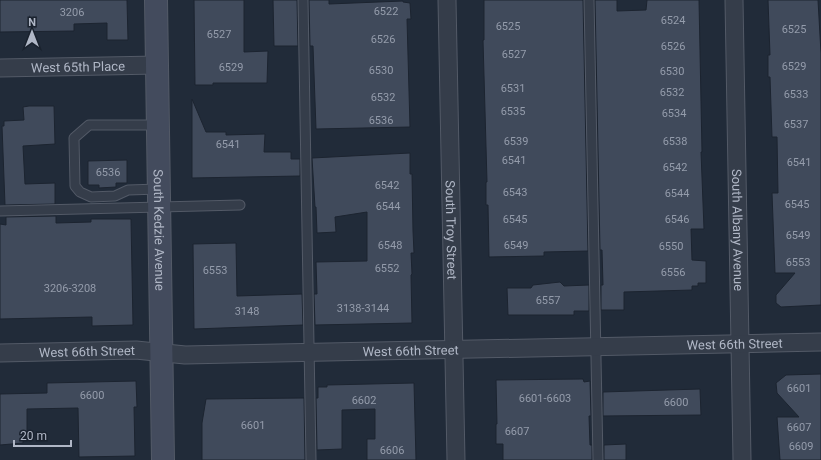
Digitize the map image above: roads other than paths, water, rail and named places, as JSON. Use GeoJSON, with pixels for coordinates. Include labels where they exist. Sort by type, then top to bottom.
{"type":"FeatureCollection","features":[{"type":"Feature","properties":{"kind":"main road","name":"South Kedzie Avenue"},"geometry":{"type":"LineString","coordinates":[[156,0],[163,460]]}},
{"type":"Feature","properties":{"kind":"street","name":"South Troy Street"},"geometry":{"type":"LineString","coordinates":[[447,0],[456,460]]}},
{"type":"Feature","properties":{"kind":"street","name":"South Albany Avenue"},"geometry":{"type":"LineString","coordinates":[[734,0],[742,460]]}},
{"type":"Feature","properties":{"kind":"street","name":"West 65th Place"},"geometry":{"type":"LineString","coordinates":[[0,68],[157,65]]}},
{"type":"Feature","properties":{"kind":"street","name":"West 66th Street"},"geometry":{"type":"LineString","coordinates":[[0,353],[136,350],[185,355],[821,342]]}},
{"type":"Feature","properties":{"kind":"lane"},"geometry":{"type":"LineString","coordinates":[[303,0],[311,460]]}},
{"type":"Feature","properties":{"kind":"lane"},"geometry":{"type":"LineString","coordinates":[[589,0],[598,460]]}},
{"type":"Feature","properties":{"kind":"lane"},"geometry":{"type":"LineString","coordinates":[[158,125],[89,125],[74,138],[75,186],[80,192],[91,197],[115,196],[128,190],[159,198],[240,205]]}},
{"type":"Feature","properties":{"kind":"lane"},"geometry":{"type":"LineString","coordinates":[[0,211],[159,198]]}}]}
